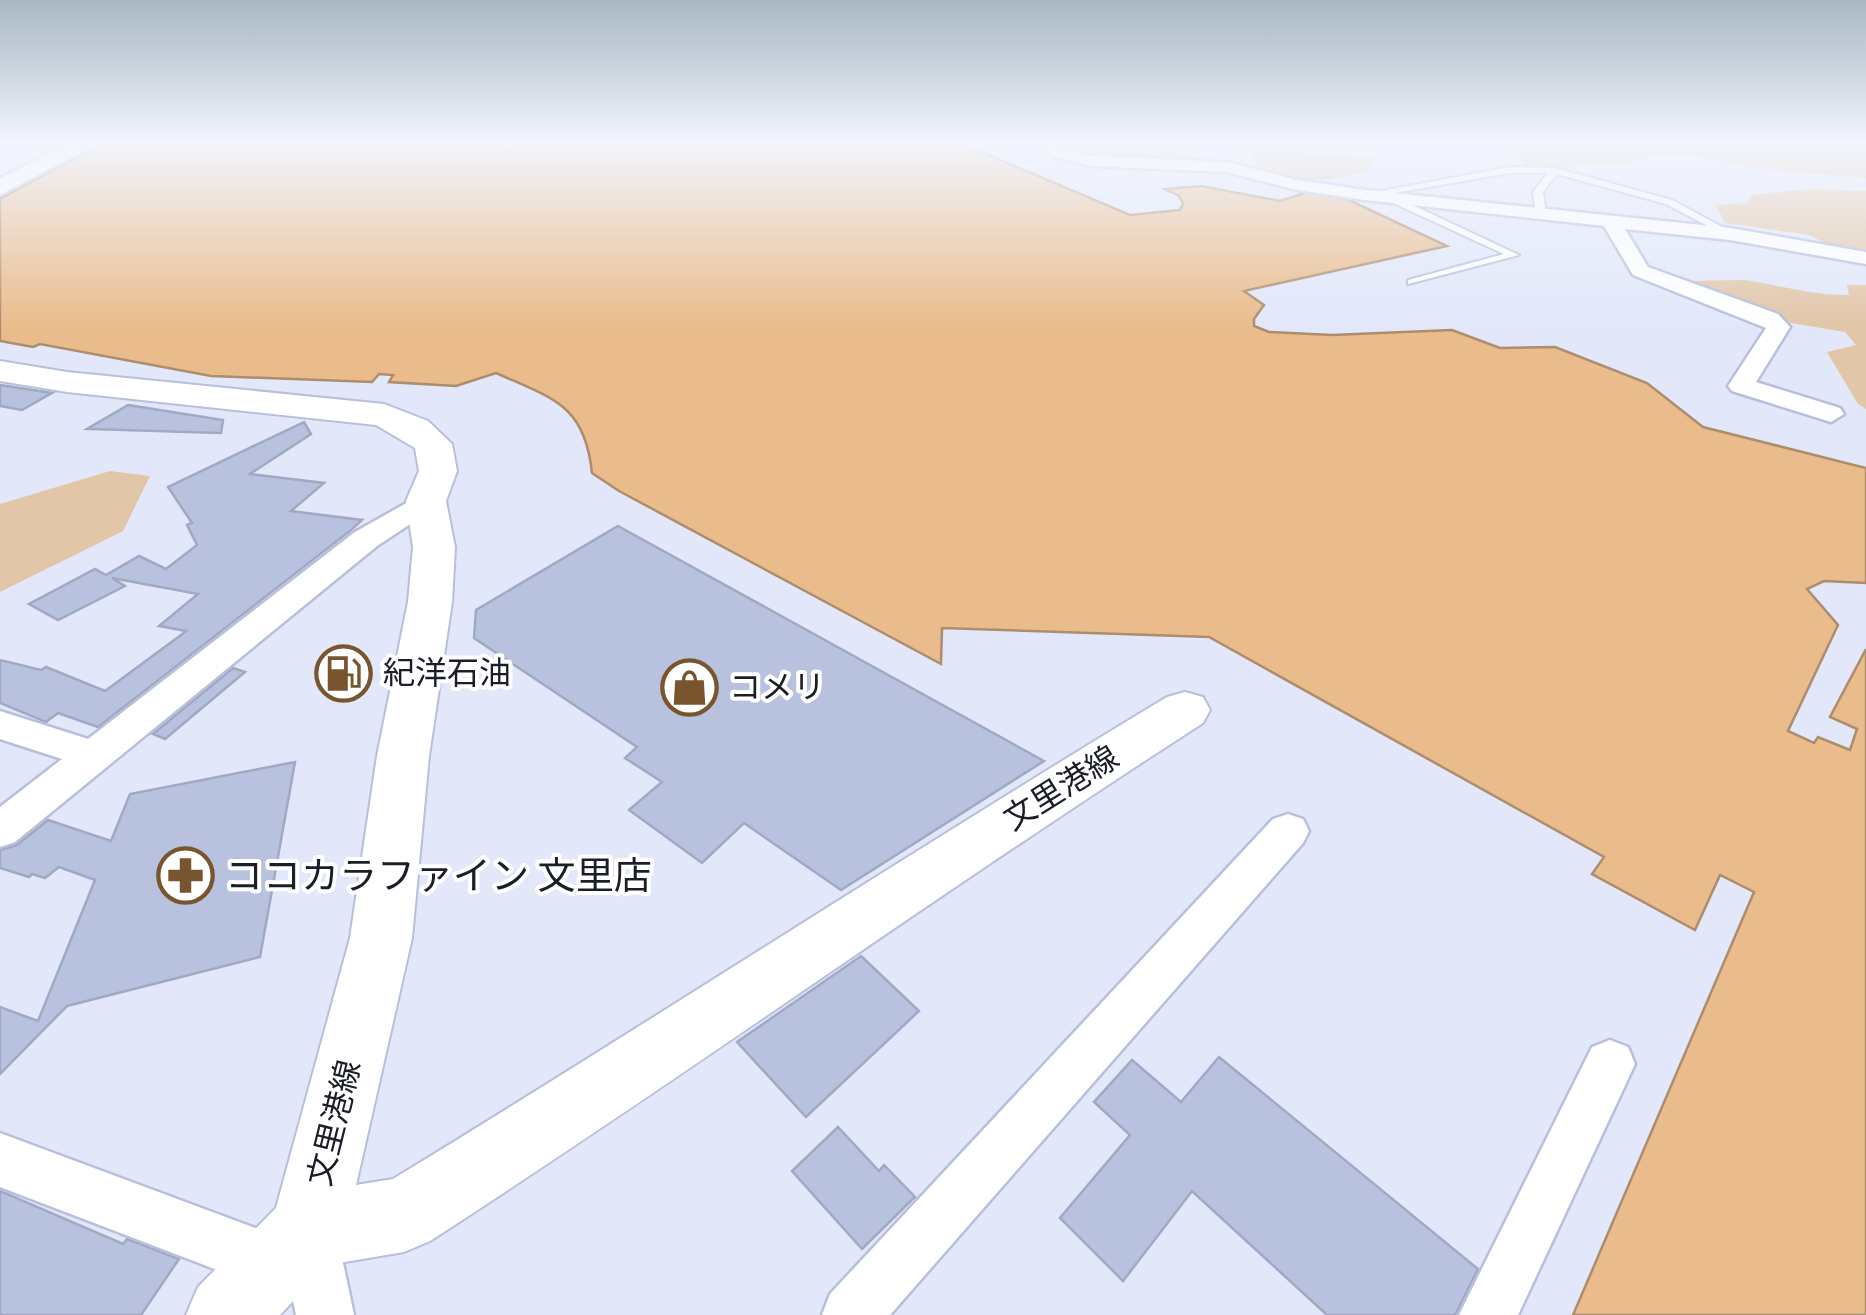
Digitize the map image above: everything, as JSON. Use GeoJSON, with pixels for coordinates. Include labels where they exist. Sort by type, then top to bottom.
{"type":"FeatureCollection","features":[{"type":"Feature","properties":{"kind":"main road","name":"文里港線"},"geometry":{"type":"LineString","coordinates":[[0,371],[67,382],[384,415],[415,429],[433,444],[438,471],[426,501],[434,548],[430,602],[403,756],[381,938],[284,1281]]}},
{"type":"Feature","properties":{"kind":"main road","name":"文里港線"},"geometry":{"type":"LineString","coordinates":[[284,1281],[404,1215],[612,1084],[1012,818],[1185,710]]}},
{"type":"Feature","properties":{"kind":"street"},"geometry":{"type":"LineString","coordinates":[[1439,203],[1730,234],[1866,258]]}},
{"type":"Feature","properties":{"kind":"street"},"geometry":{"type":"LineString","coordinates":[[1611,221],[1640,271],[1770,319],[1778,327],[1741,386],[1831,414]]}},
{"type":"Feature","properties":{"kind":"street"},"geometry":{"type":"LineString","coordinates":[[0,830],[366,538],[426,501]]}},
{"type":"Feature","properties":{"kind":"street"},"geometry":{"type":"LineString","coordinates":[[0,725],[96,756]]}},
{"type":"Feature","properties":{"kind":"street"},"geometry":{"type":"LineString","coordinates":[[851,1315],[1288,831]]}},
{"type":"Feature","properties":{"kind":"street"},"geometry":{"type":"LineString","coordinates":[[1488,1315],[1610,1064]]}},
{"type":"Feature","properties":{"kind":"street"},"geometry":{"type":"LineString","coordinates":[[0,1160],[284,1281]]}},
{"type":"Feature","properties":{"kind":"lane"},"geometry":{"type":"LineString","coordinates":[[1403,203],[1514,255],[1412,282]]}},
{"type":"Feature","properties":{"kind":"lane"},"geometry":{"type":"LineString","coordinates":[[1539,203],[1541,215]]}},
{"type":"Feature","properties":{"kind":"lane"},"geometry":{"type":"LineString","coordinates":[[1672,203],[1730,234]]}},
{"type":"Feature","properties":{"kind":"shaded area"},"geometry":{"type":"Polygon","coordinates":[[[0,203],[1103,203],[1130,215],[1180,210],[1183,203],[1356,203],[1447,246],[1244,291],[1264,305],[1254,319],[1254,326],[1269,332],[1332,335],[1452,330],[1500,348],[1555,347],[1647,383],[1703,427],[1866,468],[1866,583],[1824,581],[1807,589],[1838,625],[1788,731],[1814,743],[1818,737],[1850,750],[1857,729],[1830,717],[1866,649],[1866,1315],[1573,1315],[1754,892],[1720,875],[1695,930],[1592,874],[1604,857],[1209,637],[942,628],[941,664],[619,491],[592,473],[582,432],[563,407],[496,373],[456,386],[389,382],[393,375],[379,374],[372,382],[211,376],[40,344],[33,347],[0,341],[0,203]]]}},
{"type":"Feature","properties":{"kind":"shaded area"},"geometry":{"type":"Polygon","coordinates":[[[1866,203],[1866,253],[1831,246],[1809,235],[1725,223],[1716,205],[1866,203]]]}},
{"type":"Feature","properties":{"kind":"shaded area"},"geometry":{"type":"Polygon","coordinates":[[[1744,280],[1836,295],[1849,295],[1847,285],[1866,285],[1866,409],[1858,404],[1827,352],[1856,345],[1845,332],[1791,323],[1688,281],[1744,280]]]}},
{"type":"Feature","properties":{"kind":"shaded area"},"geometry":{"type":"Polygon","coordinates":[[[110,471],[150,476],[123,531],[0,592],[0,504],[110,471]]]}},
{"type":"Feature","properties":{"kind":"building"},"geometry":{"type":"Polygon","coordinates":[[[0,385],[52,393],[22,410],[0,406],[0,385]]]}},
{"type":"Feature","properties":{"kind":"building"},"geometry":{"type":"Polygon","coordinates":[[[128,405],[223,420],[221,433],[87,429],[128,405]]]}},
{"type":"Feature","properties":{"kind":"building"},"geometry":{"type":"Polygon","coordinates":[[[304,422],[311,434],[250,474],[324,483],[291,511],[362,520],[98,727],[58,713],[46,722],[0,703],[0,660],[41,670],[46,667],[105,691],[186,631],[159,626],[198,594],[112,578],[125,586],[58,620],[29,604],[95,569],[106,575],[139,556],[166,569],[197,545],[187,525],[192,523],[168,487],[304,422]]]}},
{"type":"Feature","properties":{"kind":"building"},"geometry":{"type":"Polygon","coordinates":[[[618,526],[1044,761],[841,890],[744,823],[702,863],[629,810],[662,782],[625,758],[637,747],[474,638],[476,610],[618,526]]]}},
{"type":"Feature","properties":{"kind":"building"},"geometry":{"type":"Polygon","coordinates":[[[233,668],[245,672],[165,739],[153,734],[233,668]]]}},
{"type":"Feature","properties":{"kind":"building","name":"ココカラファイン 文里店"},"geometry":{"type":"Polygon","coordinates":[[[295,762],[260,957],[67,1006],[0,1074],[0,1007],[38,1021],[95,880],[59,867],[45,878],[0,868],[0,850],[17,845],[48,820],[111,841],[130,794],[295,762]]]}},
{"type":"Feature","properties":{"kind":"building"},"geometry":{"type":"Polygon","coordinates":[[[861,956],[919,1011],[806,1117],[737,1042],[861,956]]]}},
{"type":"Feature","properties":{"kind":"building"},"geometry":{"type":"Polygon","coordinates":[[[1219,1057],[1478,1269],[1455,1315],[1327,1315],[1192,1191],[1123,1281],[1060,1218],[1130,1135],[1094,1102],[1132,1060],[1181,1102],[1219,1057]]]}},
{"type":"Feature","properties":{"kind":"building"},"geometry":{"type":"Polygon","coordinates":[[[838,1127],[879,1171],[884,1165],[915,1197],[862,1249],[792,1171],[838,1127]]]}},
{"type":"Feature","properties":{"kind":"building"},"geometry":{"type":"Polygon","coordinates":[[[0,1191],[123,1244],[127,1239],[179,1259],[141,1315],[0,1315],[0,1191]]]}},
{"type":"Feature","properties":{"kind":"place","name":"紀洋石油"},"geometry":{"type":"Point","coordinates":[344,673]}},
{"type":"Feature","properties":{"kind":"place","name":"コメリ"},"geometry":{"type":"Point","coordinates":[690,687]}},
{"type":"Feature","properties":{"kind":"place","name":"ココカラファイン 文里店"},"geometry":{"type":"Point","coordinates":[186,876]}}]}
